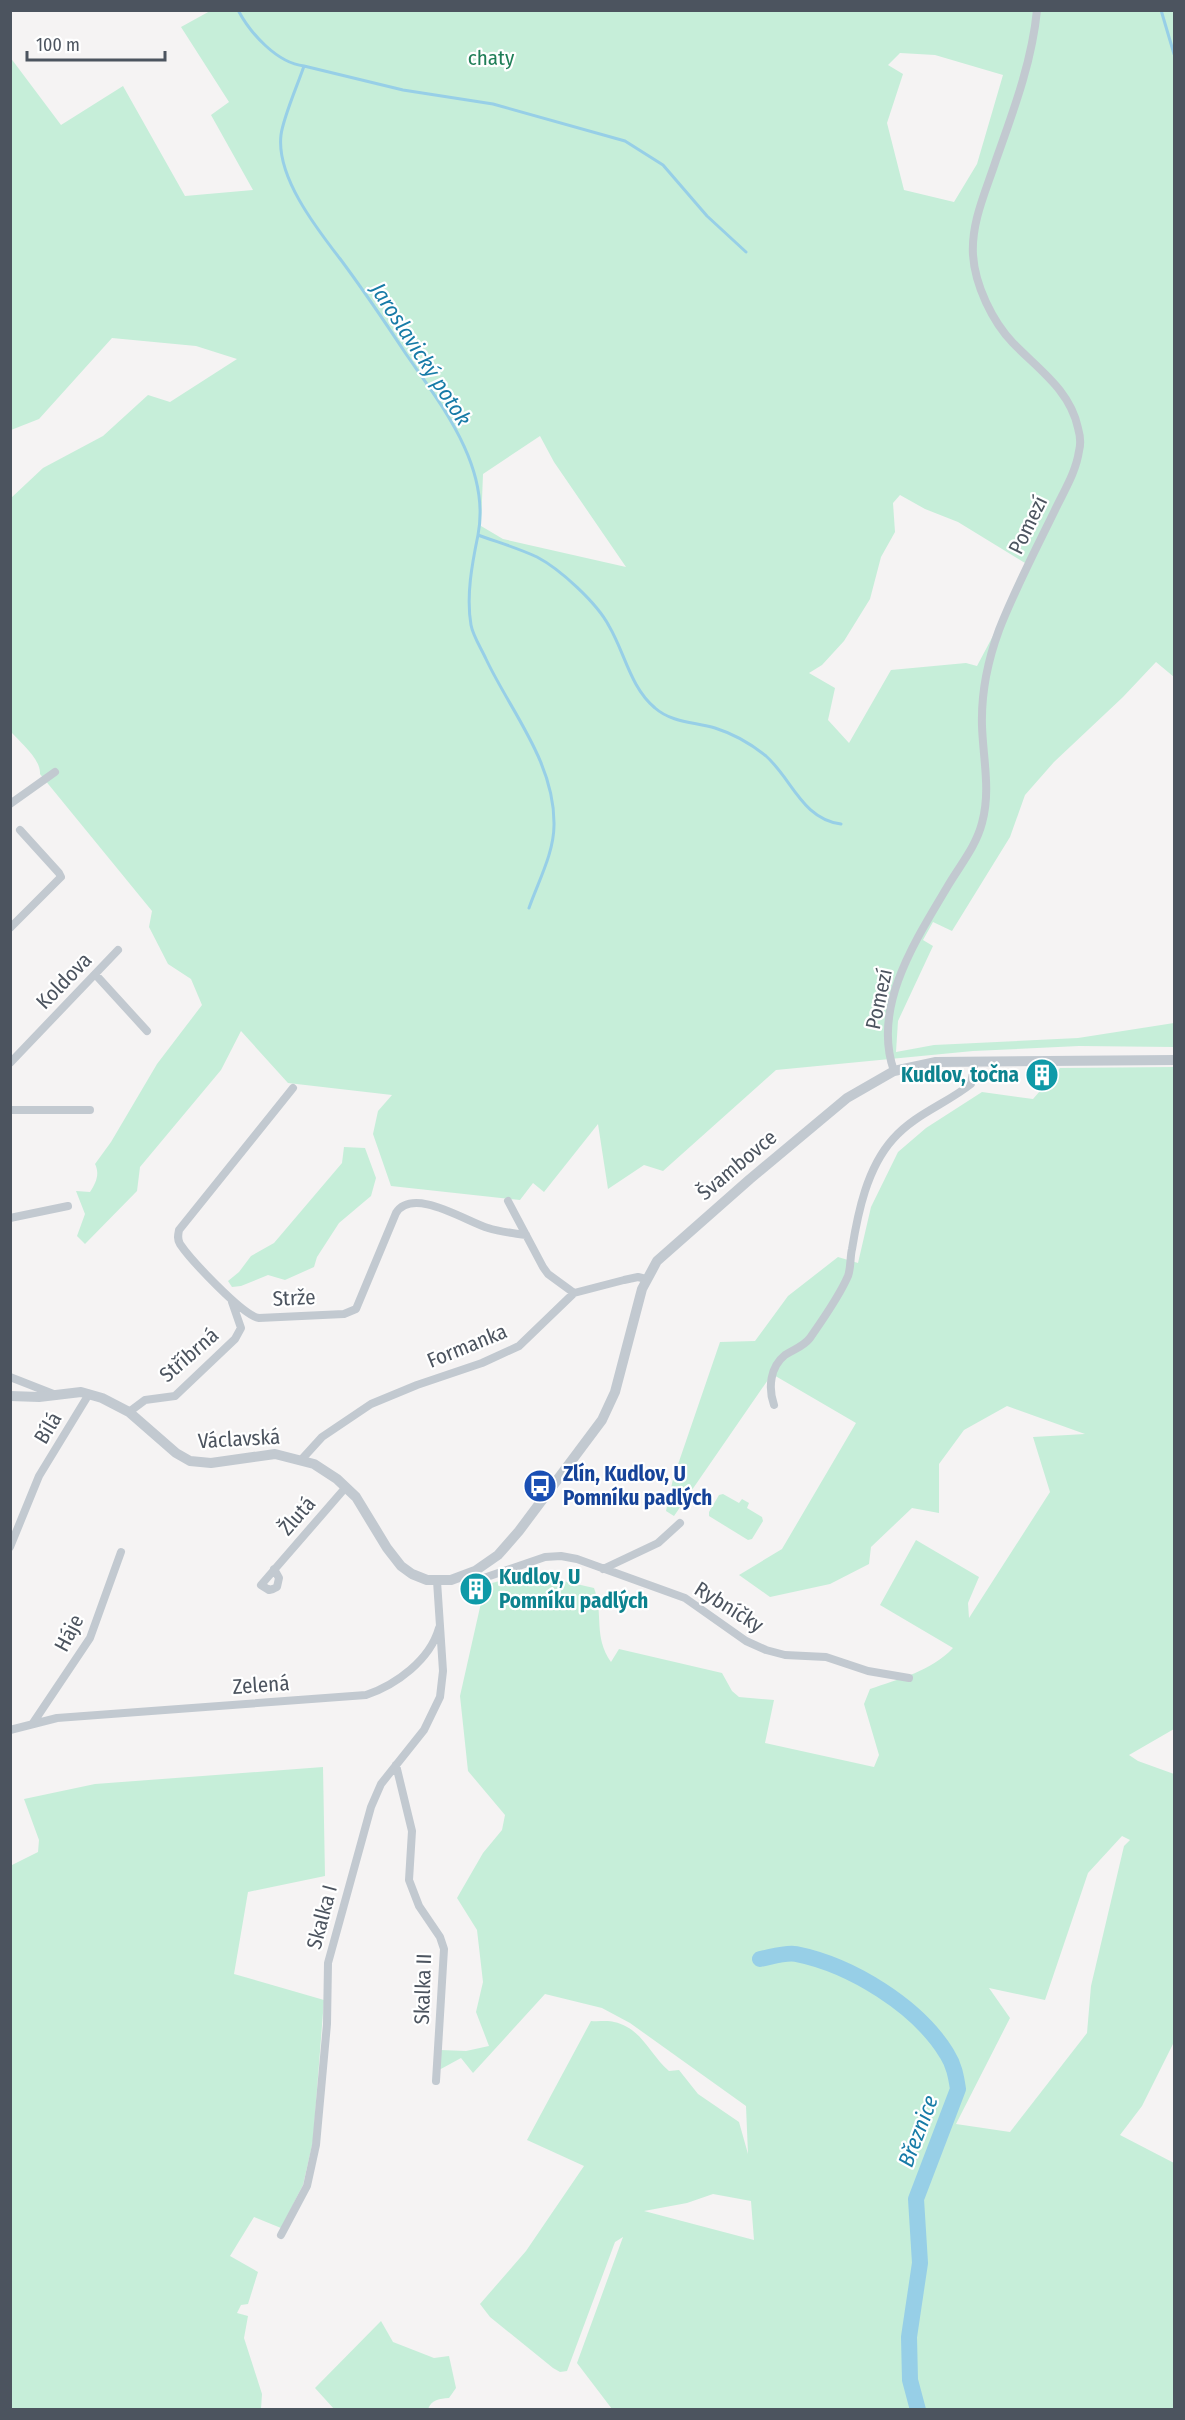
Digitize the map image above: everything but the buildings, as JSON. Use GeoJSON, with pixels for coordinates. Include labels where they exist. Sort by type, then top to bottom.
{"type":"FeatureCollection","features":[{"type":"Feature","properties":{"kind":"street","name":"Pomezí"},"geometry":{"type":"LineString","coordinates":[[894,1071],[887,1031],[891,1007],[904,964],[973,846],[982,823],[986,799],[982,726],[983,695],[988,665],[999,630],[1070,480],[1080,451],[1078,425],[1067,401],[1045,373],[1010,340],[995,319],[982,291],[973,255],[976,220],[1025,72],[1037,10]]}},
{"type":"Feature","properties":{"kind":"street"},"geometry":{"type":"LineString","coordinates":[[10,804],[55,772]]}},
{"type":"Feature","properties":{"kind":"street"},"geometry":{"type":"LineString","coordinates":[[10,928],[60,877],[59,873],[20,830]]}},
{"type":"Feature","properties":{"kind":"street","name":"Koldova"},"geometry":{"type":"LineString","coordinates":[[10,1063],[118,950]]}},
{"type":"Feature","properties":{"kind":"street"},"geometry":{"type":"LineString","coordinates":[[95,974],[147,1031]]}},
{"type":"Feature","properties":{"kind":"street","name":"Švambovce"},"geometry":{"type":"LineString","coordinates":[[437,1581],[466,1575],[483,1567],[498,1555],[519,1531],[602,1420],[609,1406],[646,1279],[663,1254],[847,1098],[894,1071],[936,1062],[1174,1060]]}},
{"type":"Feature","properties":{"kind":"street"},"geometry":{"type":"LineString","coordinates":[[774,1405],[771,1381],[777,1363],[788,1353],[803,1346],[810,1338],[848,1275],[860,1210],[879,1160],[892,1140],[910,1122],[971,1084],[975,1061]]}},
{"type":"Feature","properties":{"kind":"street","name":"Strže"},"geometry":{"type":"LineString","coordinates":[[293,1088],[179,1230],[180,1244],[232,1301],[252,1316],[259,1318],[351,1313],[359,1304],[396,1213],[399,1208],[408,1204],[445,1209],[487,1228],[526,1235]]}},
{"type":"Feature","properties":{"kind":"street"},"geometry":{"type":"LineString","coordinates":[[10,1110],[90,1110]]}},
{"type":"Feature","properties":{"kind":"street"},"geometry":{"type":"LineString","coordinates":[[508,1201],[548,1274],[574,1293],[638,1277],[646,1279]]}},
{"type":"Feature","properties":{"kind":"street"},"geometry":{"type":"LineString","coordinates":[[10,1218],[68,1206]]}},
{"type":"Feature","properties":{"kind":"street","name":"Formanka"},"geometry":{"type":"LineString","coordinates":[[302,1459],[322,1437],[371,1404],[513,1350],[536,1331],[574,1293]]}},
{"type":"Feature","properties":{"kind":"street","name":"Stříbrná"},"geometry":{"type":"LineString","coordinates":[[129,1412],[145,1400],[175,1396],[235,1339],[241,1328],[232,1301]]}},
{"type":"Feature","properties":{"kind":"street"},"geometry":{"type":"LineString","coordinates":[[10,1377],[57,1395]]}},
{"type":"Feature","properties":{"kind":"street","name":"Václavská"},"geometry":{"type":"LineString","coordinates":[[10,1396],[39,1397],[71,1392],[89,1394],[129,1412],[176,1454],[190,1461],[211,1463],[275,1454],[302,1459],[325,1470],[346,1487],[360,1503],[387,1548],[401,1566],[419,1577],[437,1581]]}},
{"type":"Feature","properties":{"kind":"street","name":"Bílá"},"geometry":{"type":"LineString","coordinates":[[10,1547],[39,1476],[89,1394]]}},
{"type":"Feature","properties":{"kind":"street","name":"Žlutá"},"geometry":{"type":"LineString","coordinates":[[274,1569],[346,1487]]}},
{"type":"Feature","properties":{"kind":"street"},"geometry":{"type":"LineString","coordinates":[[603,1569],[658,1544],[680,1523]]}},
{"type":"Feature","properties":{"kind":"street","name":"Háje"},"geometry":{"type":"LineString","coordinates":[[33,1723],[90,1638],[121,1552]]}},
{"type":"Feature","properties":{"kind":"street","name":"Rybníčky"},"geometry":{"type":"LineString","coordinates":[[466,1575],[475,1581],[530,1561],[561,1556],[577,1558],[685,1598],[746,1641],[766,1650],[785,1655],[826,1658],[868,1671],[909,1678]]}},
{"type":"Feature","properties":{"kind":"street"},"geometry":{"type":"LineString","coordinates":[[437,1581],[440,1625]]}},
{"type":"Feature","properties":{"kind":"street","name":"Zelená"},"geometry":{"type":"LineString","coordinates":[[10,1730],[57,1718],[366,1695],[387,1688],[418,1662],[433,1644],[440,1625]]}},
{"type":"Feature","properties":{"kind":"street","name":"Skalka I"},"geometry":{"type":"LineString","coordinates":[[281,2235],[307,2186],[316,2145],[327,2024],[328,1963],[371,1807],[381,1784],[424,1730],[440,1696],[443,1671],[440,1625]]}},
{"type":"Feature","properties":{"kind":"street","name":"Skalka II"},"geometry":{"type":"LineString","coordinates":[[396,1765],[412,1832],[409,1880],[419,1906],[440,1937],[444,1949],[436,2081]]}},
{"type":"Feature","properties":{"kind":"green space","name":"chaty"},"geometry":{"type":"Polygon","coordinates":[[[210,11],[1174,11],[1174,677],[1156,662],[1123,697],[1054,762],[1025,795],[1010,837],[952,931],[933,922],[923,940],[933,946],[898,1021],[896,1052],[934,1045],[1078,1038],[1174,1023],[1174,1047],[1079,1046],[973,1051],[776,1070],[663,1171],[644,1165],[608,1189],[598,1124],[544,1192],[533,1183],[520,1200],[391,1186],[373,1134],[378,1111],[392,1095],[288,1083],[241,1031],[221,1070],[140,1167],[137,1191],[85,1244],[77,1236],[85,1214],[76,1191],[90,1192],[97,1178],[95,1164],[111,1142],[157,1064],[202,1005],[191,979],[168,964],[149,927],[152,911],[40,774],[34,757],[11,732],[11,498],[43,468],[103,436],[148,395],[170,402],[237,359],[196,346],[112,338],[39,419],[11,430],[10,57],[61,125],[123,86],[185,196],[253,190],[211,115],[229,102],[181,27],[210,11]],[[900,53],[888,65],[903,74],[887,123],[904,190],[954,202],[977,164],[1003,75],[935,55],[900,53]],[[540,436],[483,474],[481,526],[503,539],[626,567],[554,462],[540,436]],[[900,495],[893,503],[895,532],[881,557],[870,599],[844,641],[822,665],[809,673],[835,688],[828,720],[849,743],[891,670],[966,663],[977,666],[1030,566],[958,522],[925,509],[900,495]]]}},
{"type":"Feature","properties":{"kind":"green space"},"geometry":{"type":"Polygon","coordinates":[[[1174,1067],[1174,1729],[1129,1755],[1138,1761],[1174,1774],[1174,2042],[1142,2106],[1120,2135],[1174,2163],[1174,2409],[612,2409],[577,2363],[623,2237],[615,2242],[567,2371],[560,2372],[553,2368],[490,2317],[480,2304],[526,2251],[584,2166],[527,2140],[591,2021],[614,2022],[632,2030],[662,2065],[669,2071],[679,2070],[698,2094],[739,2122],[748,2154],[746,2106],[630,2023],[602,2008],[545,1994],[473,2073],[461,2058],[439,2070],[440,2050],[466,2051],[489,2046],[476,2012],[483,1982],[477,1930],[457,1898],[483,1853],[502,1830],[505,1815],[468,1771],[460,1696],[485,1585],[528,1573],[594,1588],[602,1643],[611,1662],[619,1649],[722,1673],[732,1691],[739,1697],[774,1700],[765,1743],[874,1767],[879,1755],[864,1704],[870,1689],[925,1668],[953,1648],[880,1605],[916,1540],[979,1577],[968,1603],[969,1618],[1050,1492],[1033,1437],[1085,1434],[1007,1406],[964,1430],[939,1464],[939,1513],[912,1508],[871,1547],[869,1564],[830,1584],[770,1597],[739,1575],[782,1549],[856,1423],[772,1374],[674,1516],[666,1511],[673,1479],[720,1342],[755,1341],[788,1296],[838,1257],[858,1263],[871,1207],[898,1152],[926,1128],[982,1092],[1033,1099],[1060,1068],[1174,1067]],[[1122,1836],[1088,1873],[1045,2000],[989,1988],[1010,2018],[956,2124],[1010,2132],[1087,2033],[1091,1986],[1124,1846],[1130,1840],[1122,1836]],[[713,2194],[687,2203],[644,2211],[754,2240],[751,2201],[713,2194]]]}},
{"type":"Feature","properties":{"kind":"green space"},"geometry":{"type":"Polygon","coordinates":[[[344,1147],[365,1148],[376,1178],[371,1196],[339,1223],[317,1257],[314,1267],[285,1280],[268,1275],[241,1286],[232,1287],[228,1281],[239,1272],[251,1256],[274,1243],[342,1163],[344,1147]]]}},
{"type":"Feature","properties":{"kind":"green space"},"geometry":{"type":"Polygon","coordinates":[[[723,1494],[739,1503],[742,1499],[749,1503],[747,1508],[762,1517],[763,1521],[752,1539],[748,1540],[709,1516],[719,1495],[723,1494]]]}},
{"type":"Feature","properties":{"kind":"green space"},"geometry":{"type":"Polygon","coordinates":[[[323,1767],[325,1876],[248,1892],[234,1974],[324,2000],[313,2141],[303,2185],[281,2228],[254,2217],[230,2256],[258,2272],[248,2304],[241,2305],[237,2313],[248,2316],[244,2338],[262,2394],[261,2409],[11,2410],[10,1866],[38,1852],[39,1840],[24,1799],[95,1784],[323,1767]]]}},
{"type":"Feature","properties":{"kind":"green space"},"geometry":{"type":"Polygon","coordinates":[[[381,2321],[393,2342],[434,2358],[449,2356],[456,2388],[449,2398],[434,2401],[428,2409],[334,2409],[315,2388],[381,2321]]]}},
{"type":"Feature","properties":{"kind":"waterway","name":"Jaroslavický potok"},"geometry":{"type":"LineString","coordinates":[[238,10],[265,46],[284,59],[304,66],[281,135],[281,151],[291,185],[310,218],[366,295],[448,416],[460,438],[477,485],[480,510],[478,535],[537,557],[577,587],[603,617],[615,636],[634,680],[655,708],[669,717],[715,728],[748,743],[775,765],[799,797],[816,814],[828,821],[841,824]]}},
{"type":"Feature","properties":{"kind":"waterway"},"geometry":{"type":"LineString","coordinates":[[1161,10],[1174,54]]}},
{"type":"Feature","properties":{"kind":"waterway"},"geometry":{"type":"LineString","coordinates":[[304,66],[403,90],[493,104],[625,141],[663,165],[707,216],[746,252]]}},
{"type":"Feature","properties":{"kind":"waterway"},"geometry":{"type":"LineString","coordinates":[[478,535],[469,591],[472,629],[496,679],[540,759],[552,802],[554,825],[551,846],[529,908]]}},
{"type":"Feature","properties":{"kind":"waterway","name":"Březnice"},"geometry":{"type":"LineString","coordinates":[[760,1959],[796,1954],[817,1959],[860,1978],[901,2004],[919,2020],[934,2036],[953,2066],[958,2089],[916,2199],[920,2263],[909,2337],[910,2380],[918,2410]]}},
{"type":"Feature","properties":{"kind":"place","name":"Kudlov, točna"},"geometry":{"type":"Point","coordinates":[1042,1075]}},
{"type":"Feature","properties":{"kind":"place","name":"Zlín, Kudlov, U Pomníku padlých"},"geometry":{"type":"Point","coordinates":[540,1486]}},
{"type":"Feature","properties":{"kind":"place","name":"Kudlov, U Pomníku padlých"},"geometry":{"type":"Point","coordinates":[476,1589]}}]}
